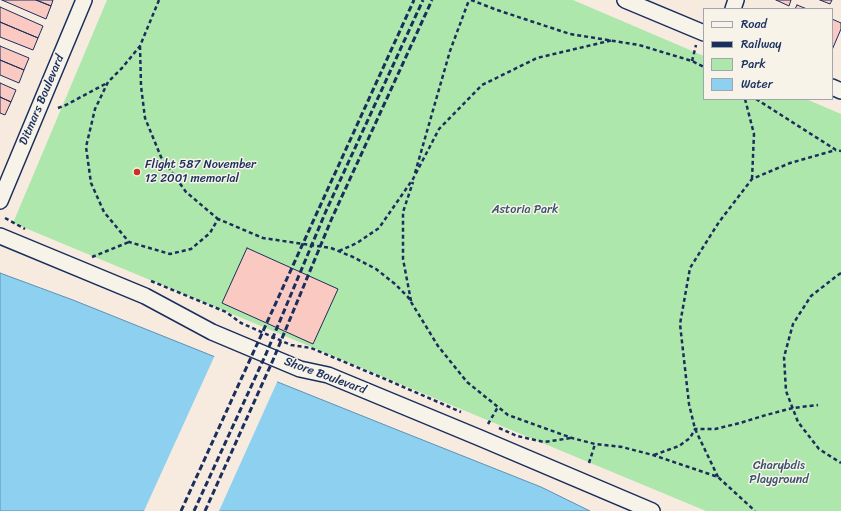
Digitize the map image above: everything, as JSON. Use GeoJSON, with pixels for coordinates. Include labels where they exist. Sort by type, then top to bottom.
{"type":"FeatureCollection","features":[{"type":"Feature","properties":{"kind":"street","name":"Ditmars Boulevard"},"geometry":{"type":"LineString","coordinates":[[0,201],[84,0]]}},
{"type":"Feature","properties":{"kind":"street"},"geometry":{"type":"LineString","coordinates":[[625,0],[700,38]]}},
{"type":"Feature","properties":{"kind":"street","name":"Shore Boulevard"},"geometry":{"type":"LineString","coordinates":[[0,236],[145,296],[212,332],[300,369],[328,376],[480,438],[652,511]]}},
{"type":"Feature","properties":{"kind":"path"},"geometry":{"type":"LineString","coordinates":[[58,108],[108,82],[122,68],[140,46],[159,0]]}},
{"type":"Feature","properties":{"kind":"path"},"geometry":{"type":"LineString","coordinates":[[412,304],[403,259],[404,212],[448,58],[470,0],[570,34],[639,45],[692,60],[703,66]]}},
{"type":"Feature","properties":{"kind":"path"},"geometry":{"type":"LineString","coordinates":[[692,60],[700,38]]}},
{"type":"Feature","properties":{"kind":"path"},"geometry":{"type":"LineString","coordinates":[[338,251],[357,243],[380,228],[413,179],[439,129],[482,85],[538,58],[613,40]]}},
{"type":"Feature","properties":{"kind":"path"},"geometry":{"type":"LineString","coordinates":[[140,46],[141,86],[145,118],[161,157],[186,192],[218,219],[263,238],[331,248],[376,269],[395,284],[408,297],[438,346],[467,382],[508,415],[572,438],[595,444],[622,447],[653,455],[718,477]]}},
{"type":"Feature","properties":{"kind":"path"},"geometry":{"type":"LineString","coordinates":[[108,82],[95,109],[86,147],[91,183],[104,212],[129,242],[170,254],[191,249],[210,233],[218,219]]}},
{"type":"Feature","properties":{"kind":"path"},"geometry":{"type":"LineString","coordinates":[[745,100],[754,134],[752,179]]}},
{"type":"Feature","properties":{"kind":"path"},"geometry":{"type":"LineString","coordinates":[[758,100],[836,150],[841,151]]}},
{"type":"Feature","properties":{"kind":"path"},"geometry":{"type":"LineString","coordinates":[[755,511],[718,477],[695,429],[689,404],[680,324],[690,268],[719,222],[752,179],[790,163],[836,150]]}},
{"type":"Feature","properties":{"kind":"path"},"geometry":{"type":"LineString","coordinates":[[5,218],[9,222]]}},
{"type":"Feature","properties":{"kind":"path"},"geometry":{"type":"LineString","coordinates":[[92,257],[129,242]]}},
{"type":"Feature","properties":{"kind":"path"},"geometry":{"type":"LineString","coordinates":[[841,273],[811,296],[793,324],[784,357],[786,391],[798,422],[819,449],[841,463]]}},
{"type":"Feature","properties":{"kind":"path"},"geometry":{"type":"LineString","coordinates":[[148,280],[226,312],[241,323],[291,345],[311,348],[461,412]]}},
{"type":"Feature","properties":{"kind":"path"},"geometry":{"type":"LineString","coordinates":[[695,429],[715,429],[793,408],[818,405]]}},
{"type":"Feature","properties":{"kind":"path"},"geometry":{"type":"LineString","coordinates":[[488,424],[498,407]]}},
{"type":"Feature","properties":{"kind":"path"},"geometry":{"type":"LineString","coordinates":[[481,421],[517,436],[544,442],[572,438]]}},
{"type":"Feature","properties":{"kind":"path"},"geometry":{"type":"LineString","coordinates":[[653,455],[679,446],[690,438],[695,429]]}},
{"type":"Feature","properties":{"kind":"path"},"geometry":{"type":"LineString","coordinates":[[590,463],[595,444]]}},
{"type":"Feature","properties":{"kind":"green space","name":"Astoria Park"},"geometry":{"type":"Polygon","coordinates":[[[107,0],[573,0],[703,56],[703,100],[808,100],[841,114],[841,511],[706,511],[13,223],[107,0]]]}},
{"type":"Feature","properties":{"kind":"water"},"geometry":{"type":"Polygon","coordinates":[[[0,273],[73,300],[541,487],[590,511],[0,511],[0,273]]]}},
{"type":"Feature","properties":{"kind":"pier"},"geometry":{"type":"Polygon","coordinates":[[[215,355],[278,380],[219,511],[144,511],[215,355]]]}},
{"type":"Feature","properties":{"kind":"building"},"geometry":{"type":"Polygon","coordinates":[[[2,0],[36,0],[51,6],[46,19],[2,0]]]}},
{"type":"Feature","properties":{"kind":"building"},"geometry":{"type":"Polygon","coordinates":[[[36,0],[53,0],[51,6],[36,0]]]}},
{"type":"Feature","properties":{"kind":"building"},"geometry":{"type":"Polygon","coordinates":[[[776,0],[791,0],[789,6],[776,0]]]}},
{"type":"Feature","properties":{"kind":"building"},"geometry":{"type":"Polygon","coordinates":[[[820,0],[832,0],[830,4],[820,0]]]}},
{"type":"Feature","properties":{"kind":"building"},"geometry":{"type":"Polygon","coordinates":[[[797,5],[804,8],[796,8],[797,5]]]}},
{"type":"Feature","properties":{"kind":"building"},"geometry":{"type":"Polygon","coordinates":[[[0,7],[43,26],[38,38],[0,22],[0,7]]]}},
{"type":"Feature","properties":{"kind":"building"},"geometry":{"type":"Polygon","coordinates":[[[833,19],[841,23],[841,29],[833,48],[833,19]]]}},
{"type":"Feature","properties":{"kind":"building"},"geometry":{"type":"Polygon","coordinates":[[[0,22],[38,38],[33,50],[0,37],[0,22]]]}},
{"type":"Feature","properties":{"kind":"building"},"geometry":{"type":"Polygon","coordinates":[[[0,46],[29,58],[24,70],[0,60],[0,46]]]}},
{"type":"Feature","properties":{"kind":"building"},"geometry":{"type":"Polygon","coordinates":[[[0,60],[24,70],[19,83],[0,75],[0,60]]]}},
{"type":"Feature","properties":{"kind":"building"},"geometry":{"type":"Polygon","coordinates":[[[0,83],[16,90],[11,102],[0,97],[0,83]]]}},
{"type":"Feature","properties":{"kind":"building"},"geometry":{"type":"Polygon","coordinates":[[[0,97],[11,102],[5,115],[0,113],[0,97]]]}},
{"type":"Feature","properties":{"kind":"building"},"geometry":{"type":"Polygon","coordinates":[[[247,248],[338,289],[313,344],[222,303],[247,248]]]}},
{"type":"Feature","properties":{"kind":"railway"},"geometry":{"type":"LineString","coordinates":[[181,511],[414,0]]}},
{"type":"Feature","properties":{"kind":"railway"},"geometry":{"type":"LineString","coordinates":[[194,511],[266,354],[326,211],[423,0]]}},
{"type":"Feature","properties":{"kind":"railway"},"geometry":{"type":"LineString","coordinates":[[205,511],[273,360],[332,218],[432,0]]}},
{"type":"Feature","properties":{"kind":"place","name":"Flight 587 November 12 2001 memorial"},"geometry":{"type":"Point","coordinates":[137,172]}},
{"type":"Feature","properties":{"kind":"park label","name":"Charybdis Playground"},"geometry":{"type":"Point","coordinates":[779,473]}}]}
